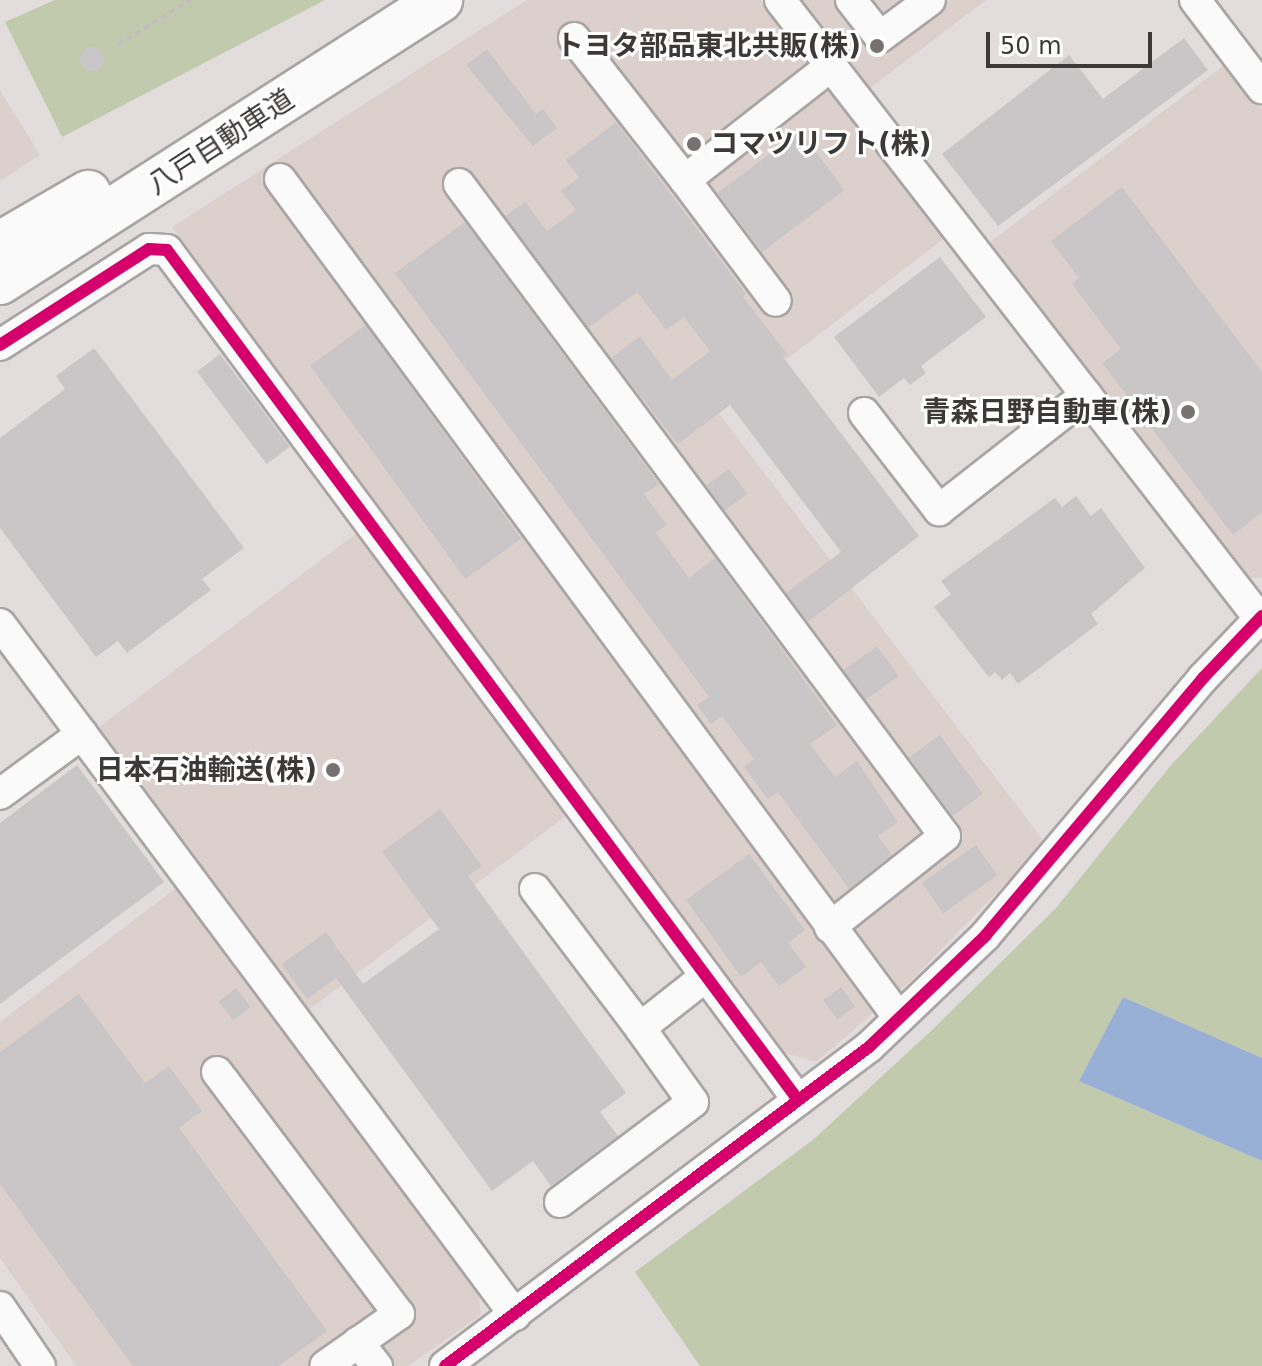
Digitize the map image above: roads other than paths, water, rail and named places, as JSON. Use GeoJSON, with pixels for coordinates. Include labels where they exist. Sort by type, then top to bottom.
{"type":"FeatureCollection","features":[{"type":"Feature","properties":{"kind":"highway","name":"八戸自動車道"},"geometry":{"type":"LineString","coordinates":[[0,244],[162,149],[439,0]]}},
{"type":"Feature","properties":{"kind":"highway","name":"八戸自動車道"},"geometry":{"type":"LineString","coordinates":[[0,282],[439,0]]}},
{"type":"Feature","properties":{"kind":"street"},"geometry":{"type":"LineString","coordinates":[[445,1366],[869,1047],[985,936],[1203,678],[1261,617],[780,0]]}},
{"type":"Feature","properties":{"kind":"street"},"geometry":{"type":"LineString","coordinates":[[851,0],[880,37],[930,0]]}},
{"type":"Feature","properties":{"kind":"street"},"geometry":{"type":"LineString","coordinates":[[1195,0],[1262,88]]}},
{"type":"Feature","properties":{"kind":"street"},"geometry":{"type":"LineString","coordinates":[[574,38],[776,301]]}},
{"type":"Feature","properties":{"kind":"street"},"geometry":{"type":"LineString","coordinates":[[685,180],[831,66]]}},
{"type":"Feature","properties":{"kind":"street"},"geometry":{"type":"LineString","coordinates":[[280,179],[899,1018]]}},
{"type":"Feature","properties":{"kind":"street"},"geometry":{"type":"LineString","coordinates":[[459,184],[945,836],[830,927]]}},
{"type":"Feature","properties":{"kind":"street"},"geometry":{"type":"LineString","coordinates":[[0,345],[149,249],[167,250],[798,1100]]}},
{"type":"Feature","properties":{"kind":"street"},"geometry":{"type":"LineString","coordinates":[[864,413],[939,510],[1086,395]]}},
{"type":"Feature","properties":{"kind":"street"},"geometry":{"type":"LineString","coordinates":[[0,624],[515,1315]]}},
{"type":"Feature","properties":{"kind":"street"},"geometry":{"type":"LineString","coordinates":[[0,794],[82,734]]}},
{"type":"Feature","properties":{"kind":"street"},"geometry":{"type":"LineString","coordinates":[[535,889],[693,1102],[560,1202]]}},
{"type":"Feature","properties":{"kind":"street"},"geometry":{"type":"LineString","coordinates":[[640,1028],[706,976]]}},
{"type":"Feature","properties":{"kind":"street"},"geometry":{"type":"LineString","coordinates":[[217,1072],[399,1314],[325,1366]]}},
{"type":"Feature","properties":{"kind":"street"},"geometry":{"type":"LineString","coordinates":[[0,1307],[40,1366]]}},
{"type":"Feature","properties":{"kind":"street"},"geometry":{"type":"LineString","coordinates":[[358,1342],[377,1366]]}},
{"type":"Feature","properties":{"kind":"water"},"geometry":{"type":"Polygon","coordinates":[[[1123,997],[1262,1058],[1262,1161],[1079,1081],[1123,997]]]}},
{"type":"Feature","properties":{"kind":"place","name":"トヨタ部品東北共販(株)"},"geometry":{"type":"Point","coordinates":[877,46]}},
{"type":"Feature","properties":{"kind":"place","name":"コマツリフト(株)"},"geometry":{"type":"Point","coordinates":[694,144]}},
{"type":"Feature","properties":{"kind":"place","name":"青森日野自動車(株)"},"geometry":{"type":"Point","coordinates":[1188,412]}},
{"type":"Feature","properties":{"kind":"place","name":"日本石油輸送(株)"},"geometry":{"type":"Point","coordinates":[333,770]}}]}
